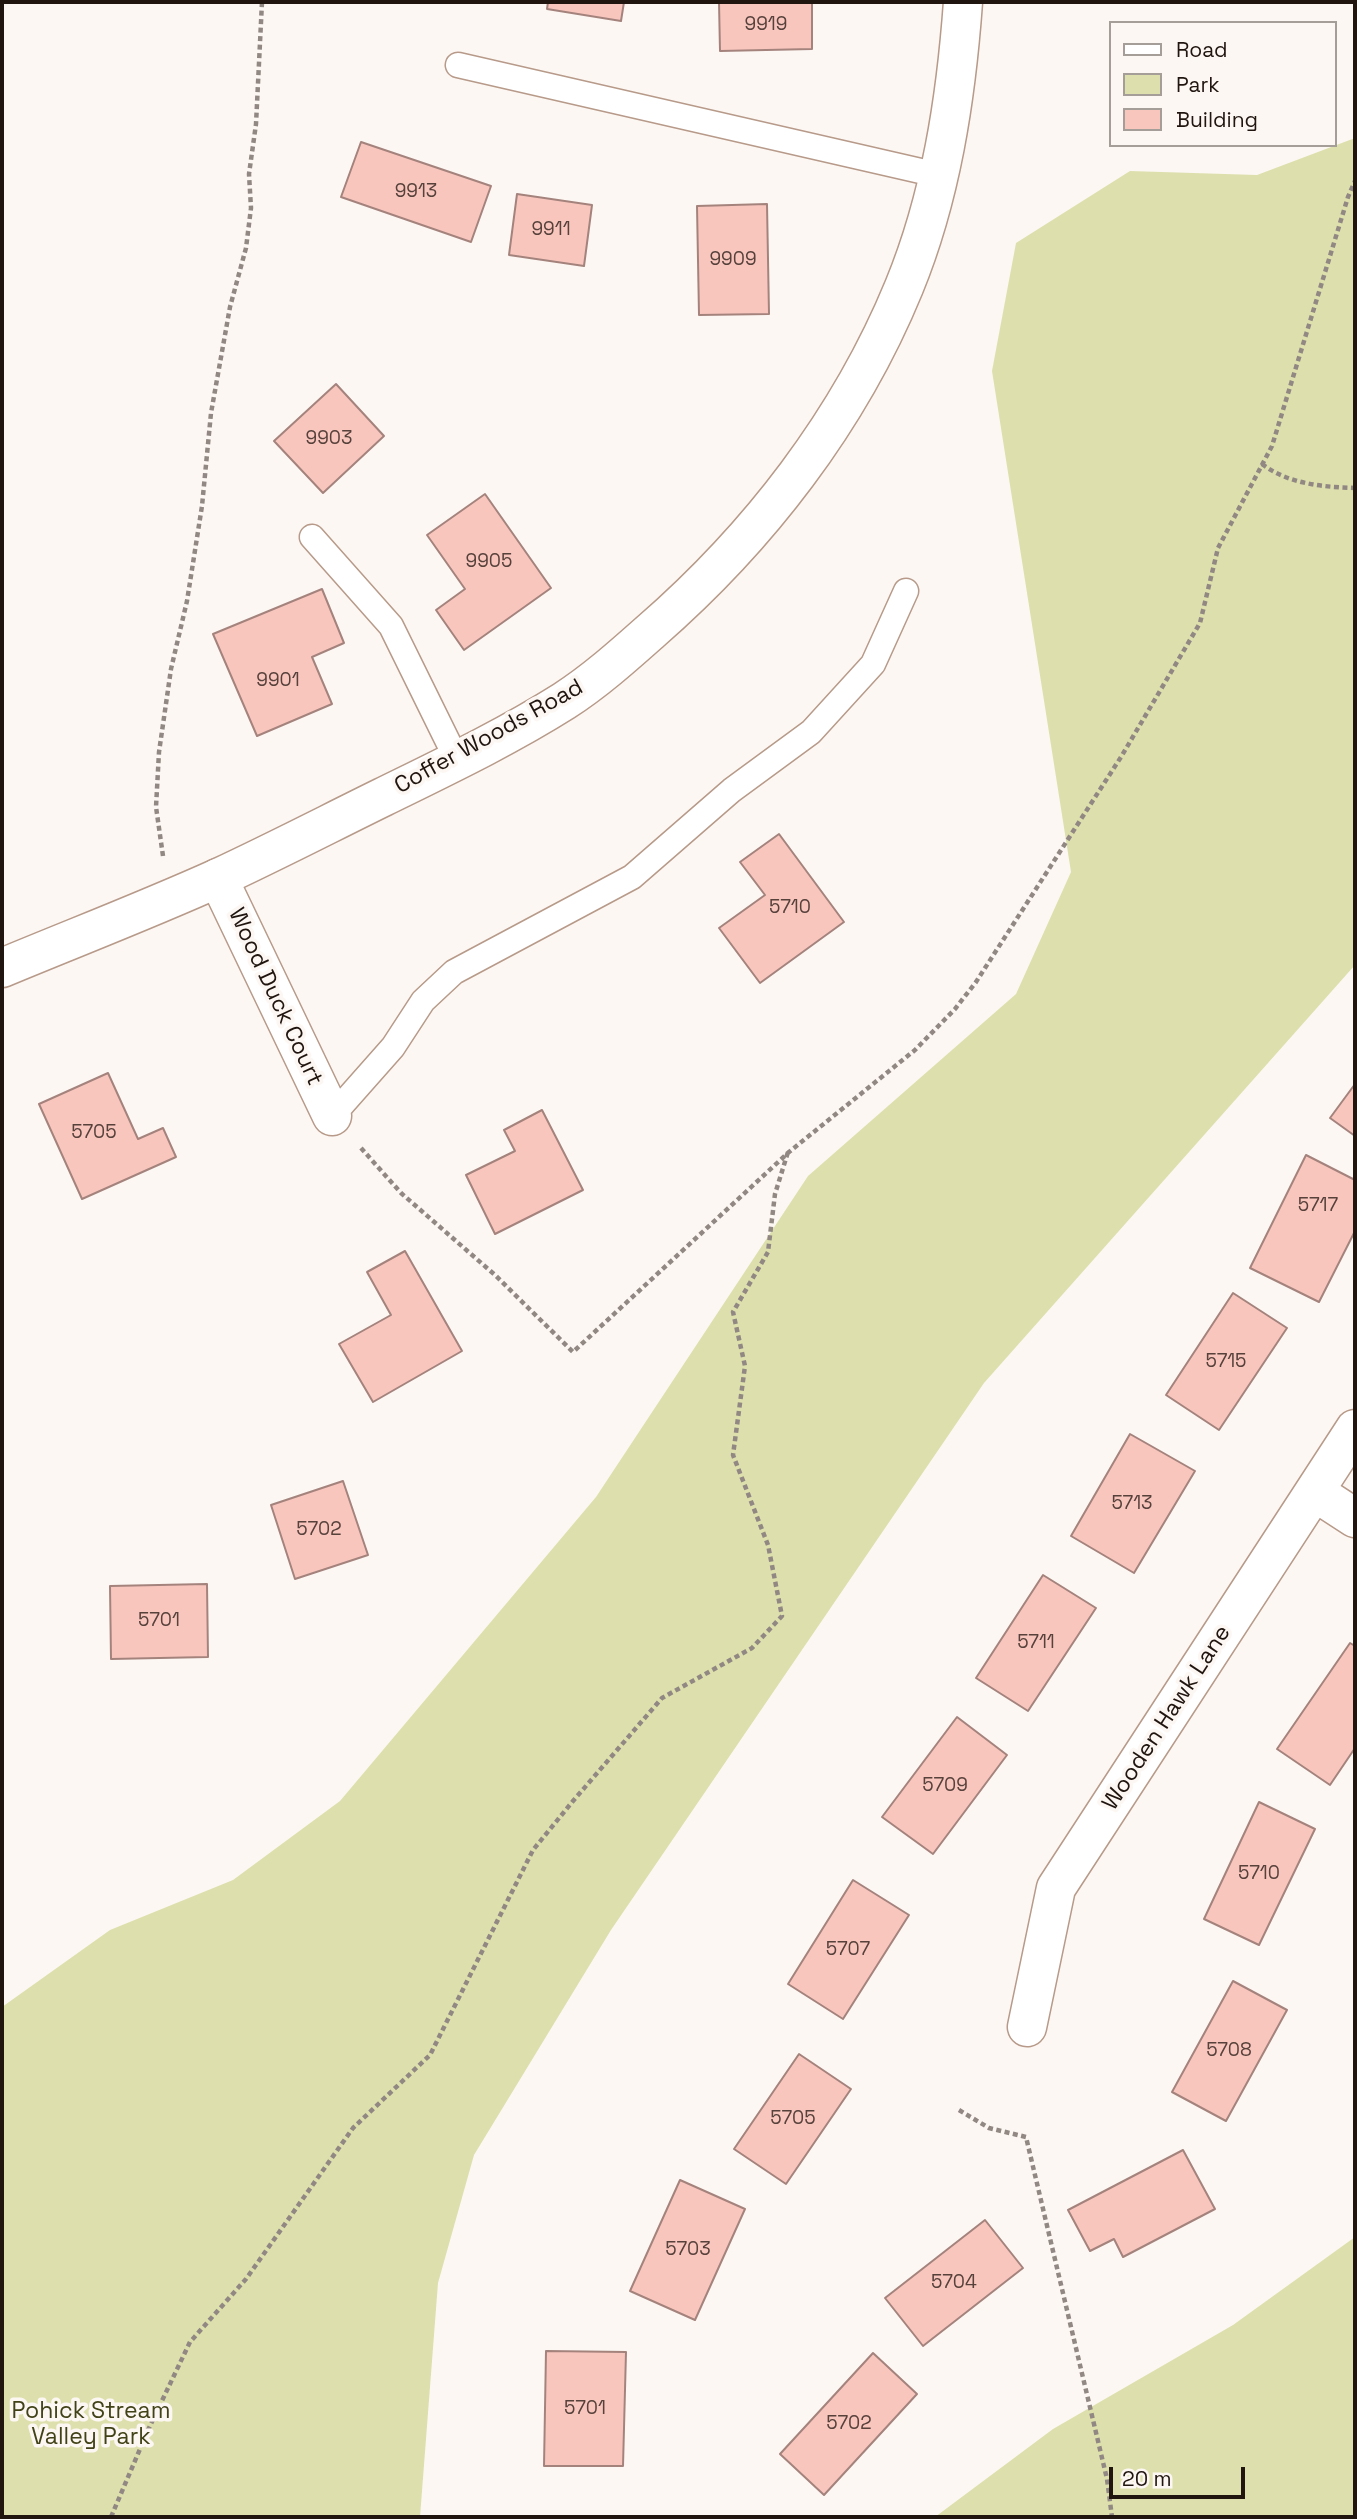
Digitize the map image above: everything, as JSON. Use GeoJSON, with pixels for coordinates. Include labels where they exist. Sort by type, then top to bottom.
{"type":"FeatureCollection","features":[{"type":"Feature","properties":{"kind":"street","name":"Coffer Woods Road"},"geometry":{"type":"LineString","coordinates":[[2,968],[218,878],[457,760],[564,700],[617,662],[697,591],[768,513],[828,430],[877,345],[905,286],[946,147],[958,75],[963,2]]}},
{"type":"Feature","properties":{"kind":"street","name":"Wood Duck Court"},"geometry":{"type":"LineString","coordinates":[[218,878],[332,1116]]}},
{"type":"Feature","properties":{"kind":"street","name":"Wooden Hawk Lane"},"geometry":{"type":"LineString","coordinates":[[1027,2027],[1056,1888],[1355,1429]]}},
{"type":"Feature","properties":{"kind":"street"},"geometry":{"type":"LineString","coordinates":[[1315,1492],[1355,1518]]}},
{"type":"Feature","properties":{"kind":"lane"},"geometry":{"type":"LineString","coordinates":[[458,65],[938,175]]}},
{"type":"Feature","properties":{"kind":"lane"},"geometry":{"type":"LineString","coordinates":[[312,537],[391,626],[457,760]]}},
{"type":"Feature","properties":{"kind":"lane"},"geometry":{"type":"LineString","coordinates":[[332,1116],[393,1047],[423,1001],[454,972],[632,877],[732,790],[811,732],[873,664],[906,591]]}},
{"type":"Feature","properties":{"kind":"path"},"geometry":{"type":"LineString","coordinates":[[178,894],[164,867],[156,807],[159,752],[171,669],[187,601],[202,506],[211,413],[230,307],[246,248],[251,208],[249,174],[256,124],[262,2]]}},
{"type":"Feature","properties":{"kind":"path"},"geometry":{"type":"LineString","coordinates":[[332,1116],[401,1193],[495,1275],[573,1352],[789,1152],[915,1050],[955,1009],[976,982],[1121,757],[1200,623],[1218,548],[1272,446],[1355,181]]}},
{"type":"Feature","properties":{"kind":"path"},"geometry":{"type":"LineString","coordinates":[[1262,464],[1277,476],[1330,488],[1355,488]]}},
{"type":"Feature","properties":{"kind":"path"},"geometry":{"type":"LineString","coordinates":[[111,2517],[190,2342],[246,2279],[353,2128],[430,2055],[533,1850],[663,1698],[752,1648],[782,1616],[768,1545],[733,1455],[746,1366],[733,1312],[768,1252],[775,1194],[789,1152]]}},
{"type":"Feature","properties":{"kind":"path"},"geometry":{"type":"LineString","coordinates":[[959,2110],[989,2128],[1026,2137],[1107,2479],[1112,2517]]}},
{"type":"Feature","properties":{"kind":"green space","name":"Pohick Stream Valley Park"},"geometry":{"type":"Polygon","coordinates":[[[1355,138],[1355,965],[984,1383],[611,1930],[474,2155],[438,2283],[420,2517],[2,2517],[2,2007],[110,1930],[233,1880],[340,1801],[596,1497],[808,1176],[1016,994],[1071,872],[992,371],[1016,243],[1130,171],[1257,175],[1355,138]]]}},
{"type":"Feature","properties":{"kind":"green space"},"geometry":{"type":"Polygon","coordinates":[[[1355,2237],[1355,2517],[935,2517],[1053,2429],[1233,2325],[1355,2237]]]}},
{"type":"Feature","properties":{"kind":"building"},"geometry":{"type":"Polygon","coordinates":[[[548,2],[624,2],[621,21],[547,9],[548,2]]]}},
{"type":"Feature","properties":{"kind":"building"},"geometry":{"type":"Polygon","coordinates":[[[719,2],[812,2],[812,49],[720,51],[719,2]]]}},
{"type":"Feature","properties":{"kind":"building"},"geometry":{"type":"Polygon","coordinates":[[[361,142],[491,186],[471,242],[341,197],[361,142]]]}},
{"type":"Feature","properties":{"kind":"building"},"geometry":{"type":"Polygon","coordinates":[[[517,194],[592,205],[584,266],[509,255],[517,194]]]}},
{"type":"Feature","properties":{"kind":"building"},"geometry":{"type":"Polygon","coordinates":[[[767,204],[769,314],[699,315],[697,206],[767,204]]]}},
{"type":"Feature","properties":{"kind":"building"},"geometry":{"type":"Polygon","coordinates":[[[336,384],[384,436],[323,493],[274,441],[336,384]]]}},
{"type":"Feature","properties":{"kind":"building"},"geometry":{"type":"Polygon","coordinates":[[[485,494],[551,588],[464,650],[436,610],[465,589],[427,535],[485,494]]]}},
{"type":"Feature","properties":{"kind":"building"},"geometry":{"type":"Polygon","coordinates":[[[322,589],[344,643],[312,657],[332,704],[257,736],[213,634],[322,589]]]}},
{"type":"Feature","properties":{"kind":"building"},"geometry":{"type":"Polygon","coordinates":[[[779,834],[844,922],[760,983],[719,928],[765,895],[740,862],[779,834]]]}},
{"type":"Feature","properties":{"kind":"building"},"geometry":{"type":"Polygon","coordinates":[[[108,1073],[138,1139],[163,1128],[176,1157],[82,1199],[39,1104],[108,1073]]]}},
{"type":"Feature","properties":{"kind":"building"},"geometry":{"type":"Polygon","coordinates":[[[1355,1084],[1355,1136],[1330,1118],[1355,1084]]]}},
{"type":"Feature","properties":{"kind":"building"},"geometry":{"type":"Polygon","coordinates":[[[542,1110],[583,1190],[495,1234],[466,1175],[515,1151],[504,1130],[542,1110]]]}},
{"type":"Feature","properties":{"kind":"building"},"geometry":{"type":"Polygon","coordinates":[[[1306,1155],[1355,1180],[1355,1231],[1319,1302],[1250,1268],[1306,1155]]]}},
{"type":"Feature","properties":{"kind":"building"},"geometry":{"type":"Polygon","coordinates":[[[405,1251],[462,1351],[373,1402],[339,1344],[391,1315],[367,1272],[405,1251]]]}},
{"type":"Feature","properties":{"kind":"building"},"geometry":{"type":"Polygon","coordinates":[[[1233,1293],[1287,1328],[1219,1430],[1166,1395],[1233,1293]]]}},
{"type":"Feature","properties":{"kind":"building"},"geometry":{"type":"Polygon","coordinates":[[[1130,1434],[1195,1471],[1134,1573],[1071,1536],[1130,1434]]]}},
{"type":"Feature","properties":{"kind":"building"},"geometry":{"type":"Polygon","coordinates":[[[343,1481],[368,1555],[295,1579],[271,1505],[343,1481]]]}},
{"type":"Feature","properties":{"kind":"building"},"geometry":{"type":"Polygon","coordinates":[[[1043,1575],[1096,1608],[1028,1711],[976,1678],[1043,1575]]]}},
{"type":"Feature","properties":{"kind":"building"},"geometry":{"type":"Polygon","coordinates":[[[207,1584],[208,1657],[111,1659],[110,1586],[207,1584]]]}},
{"type":"Feature","properties":{"kind":"building"},"geometry":{"type":"Polygon","coordinates":[[[1350,1643],[1355,1646],[1355,1748],[1330,1785],[1277,1749],[1350,1643]]]}},
{"type":"Feature","properties":{"kind":"building"},"geometry":{"type":"Polygon","coordinates":[[[957,1717],[1007,1755],[933,1854],[882,1817],[957,1717]]]}},
{"type":"Feature","properties":{"kind":"building"},"geometry":{"type":"Polygon","coordinates":[[[1259,1802],[1315,1829],[1259,1945],[1204,1919],[1259,1802]]]}},
{"type":"Feature","properties":{"kind":"building"},"geometry":{"type":"Polygon","coordinates":[[[853,1880],[909,1915],[843,2019],[788,1984],[853,1880]]]}},
{"type":"Feature","properties":{"kind":"building"},"geometry":{"type":"Polygon","coordinates":[[[1233,1981],[1287,2010],[1226,2121],[1172,2092],[1233,1981]]]}},
{"type":"Feature","properties":{"kind":"building"},"geometry":{"type":"Polygon","coordinates":[[[799,2054],[851,2089],[786,2184],[734,2149],[799,2054]]]}},
{"type":"Feature","properties":{"kind":"building"},"geometry":{"type":"Polygon","coordinates":[[[1183,2150],[1215,2209],[1123,2257],[1114,2239],[1090,2251],[1068,2210],[1183,2150]]]}},
{"type":"Feature","properties":{"kind":"building"},"geometry":{"type":"Polygon","coordinates":[[[680,2180],[745,2209],[695,2320],[630,2291],[680,2180]]]}},
{"type":"Feature","properties":{"kind":"building"},"geometry":{"type":"Polygon","coordinates":[[[985,2220],[1023,2268],[923,2346],[885,2298],[985,2220]]]}},
{"type":"Feature","properties":{"kind":"building"},"geometry":{"type":"Polygon","coordinates":[[[546,2351],[626,2352],[623,2466],[544,2466],[546,2351]]]}},
{"type":"Feature","properties":{"kind":"building"},"geometry":{"type":"Polygon","coordinates":[[[873,2353],[917,2394],[824,2495],[780,2454],[873,2353]]]}}]}
